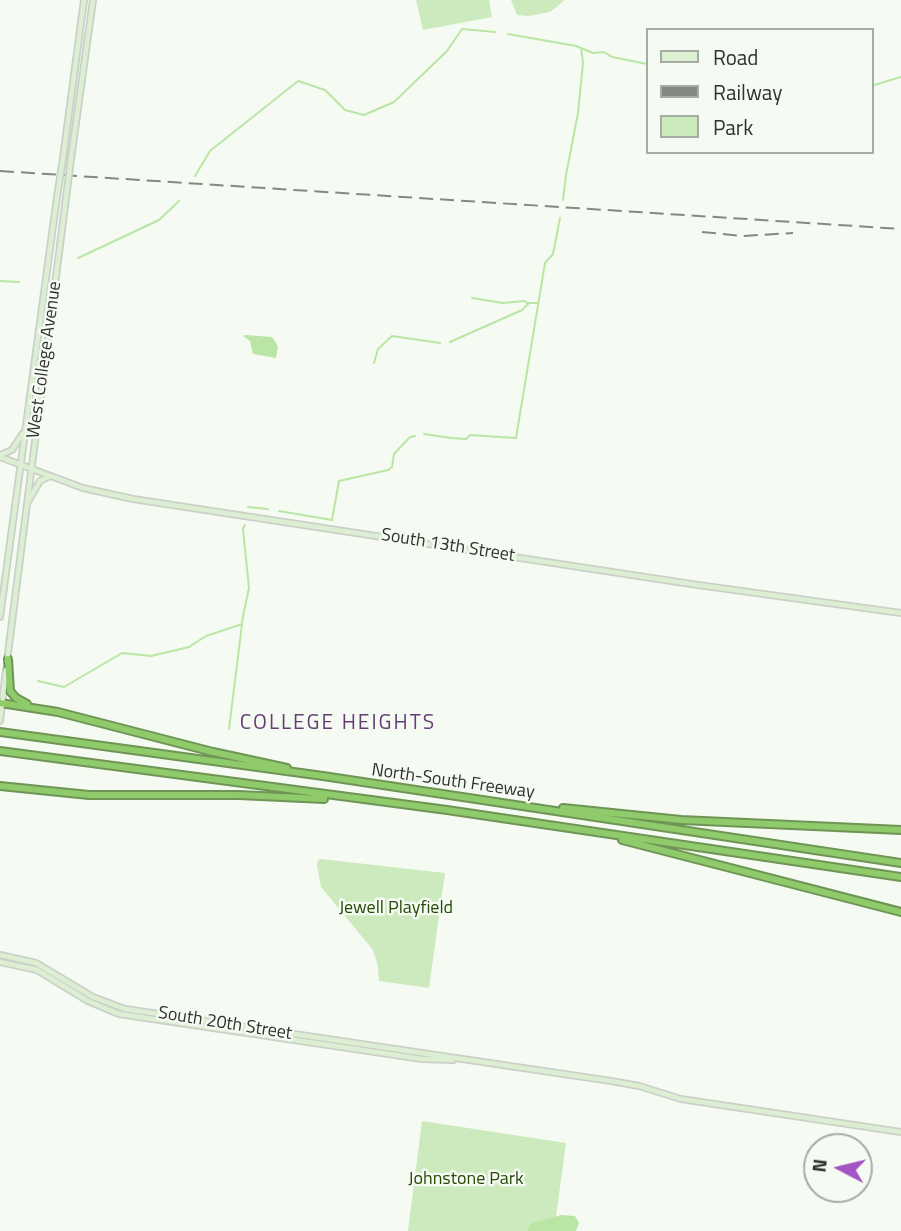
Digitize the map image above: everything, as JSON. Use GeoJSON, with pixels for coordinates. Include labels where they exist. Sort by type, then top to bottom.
{"type":"FeatureCollection","features":[{"type":"Feature","properties":{"kind":"highway"},"geometry":{"type":"LineString","coordinates":[[8,659],[10,691],[20,701],[35,707]]}},
{"type":"Feature","properties":{"kind":"highway"},"geometry":{"type":"LineString","coordinates":[[1,703],[35,707],[213,752],[323,776]]}},
{"type":"Feature","properties":{"kind":"highway","name":"North-South Freeway"},"geometry":{"type":"LineString","coordinates":[[0,732],[323,776],[901,863]]}},
{"type":"Feature","properties":{"kind":"highway","name":"North-South Freeway"},"geometry":{"type":"LineString","coordinates":[[0,751],[901,877]]}},
{"type":"Feature","properties":{"kind":"highway"},"geometry":{"type":"LineString","coordinates":[[0,786],[89,795],[357,800]]}},
{"type":"Feature","properties":{"kind":"highway"},"geometry":{"type":"LineString","coordinates":[[0,794],[9,790],[28,790]]}},
{"type":"Feature","properties":{"kind":"highway"},"geometry":{"type":"LineString","coordinates":[[537,808],[565,808],[681,820],[901,829]]}},
{"type":"Feature","properties":{"kind":"highway"},"geometry":{"type":"LineString","coordinates":[[580,830],[901,912]]}},
{"type":"Feature","properties":{"kind":"street","name":"West College Avenue"},"geometry":{"type":"LineString","coordinates":[[0,617],[84,0]]}},
{"type":"Feature","properties":{"kind":"street","name":"West College Avenue"},"geometry":{"type":"LineString","coordinates":[[0,721],[30,468],[93,0]]}},
{"type":"Feature","properties":{"kind":"street"},"geometry":{"type":"LineString","coordinates":[[0,456],[12,450],[25,432],[35,436]]}},
{"type":"Feature","properties":{"kind":"street","name":"South 13th Street"},"geometry":{"type":"LineString","coordinates":[[0,456],[83,488],[133,499],[691,584],[901,613]]}},
{"type":"Feature","properties":{"kind":"street"},"geometry":{"type":"LineString","coordinates":[[26,507],[40,481],[50,476]]}},
{"type":"Feature","properties":{"kind":"street","name":"South 20th Street"},"geometry":{"type":"LineString","coordinates":[[0,956],[36,963],[93,997],[125,1009],[639,1086],[681,1099],[901,1132]]}},
{"type":"Feature","properties":{"kind":"street","name":"South 20th Street"},"geometry":{"type":"LineString","coordinates":[[0,962],[37,970],[93,1004],[130,1016],[422,1059],[461,1060]]}},
{"type":"Feature","properties":{"kind":"green space"},"geometry":{"type":"Polygon","coordinates":[[[416,0],[489,0],[492,17],[423,30],[416,0]]]}},
{"type":"Feature","properties":{"kind":"green space"},"geometry":{"type":"Polygon","coordinates":[[[511,0],[565,0],[550,12],[528,16],[517,15],[511,0]]]}},
{"type":"Feature","properties":{"kind":"green space","name":"Jewell Playfield"},"geometry":{"type":"Polygon","coordinates":[[[321,859],[445,873],[429,988],[379,981],[373,950],[321,887],[317,865],[321,859]]]}},
{"type":"Feature","properties":{"kind":"green space","name":"Johnstone Park"},"geometry":{"type":"Polygon","coordinates":[[[422,1121],[566,1143],[554,1231],[408,1231],[422,1121]]]}},
{"type":"Feature","properties":{"kind":"shaded area"},"geometry":{"type":"Polygon","coordinates":[[[243,336],[272,337],[278,346],[276,358],[253,354],[250,341],[243,336]]]}},
{"type":"Feature","properties":{"kind":"shaded area"},"geometry":{"type":"Polygon","coordinates":[[[561,1215],[575,1216],[579,1223],[576,1231],[527,1231],[530,1224],[561,1215]]]}},
{"type":"Feature","properties":{"kind":"waterway"},"geometry":{"type":"LineString","coordinates":[[195,176],[210,151],[298,81],[325,90],[345,110],[364,115],[394,102],[447,51],[462,29],[495,32]]}},
{"type":"Feature","properties":{"kind":"waterway"},"geometry":{"type":"LineString","coordinates":[[508,34],[576,46],[593,53],[604,52],[612,57],[646,64]]}},
{"type":"Feature","properties":{"kind":"waterway"},"geometry":{"type":"LineString","coordinates":[[563,200],[578,113],[583,63],[581,48]]}},
{"type":"Feature","properties":{"kind":"waterway"},"geometry":{"type":"LineString","coordinates":[[873,85],[901,77]]}},
{"type":"Feature","properties":{"kind":"waterway"},"geometry":{"type":"LineString","coordinates":[[78,258],[159,220],[179,201]]}},
{"type":"Feature","properties":{"kind":"waterway"},"geometry":{"type":"LineString","coordinates":[[424,434],[466,439],[470,435],[516,438],[545,263],[553,254],[560,218]]}},
{"type":"Feature","properties":{"kind":"waterway"},"geometry":{"type":"LineString","coordinates":[[0,281],[19,282]]}},
{"type":"Feature","properties":{"kind":"waterway"},"geometry":{"type":"LineString","coordinates":[[472,298],[503,303],[525,301],[528,304]]}},
{"type":"Feature","properties":{"kind":"waterway"},"geometry":{"type":"LineString","coordinates":[[450,342],[522,310],[529,303],[538,303]]}},
{"type":"Feature","properties":{"kind":"waterway"},"geometry":{"type":"LineString","coordinates":[[374,363],[378,349],[392,336],[440,343]]}},
{"type":"Feature","properties":{"kind":"waterway"},"geometry":{"type":"LineString","coordinates":[[279,511],[332,520],[339,481],[388,470],[392,467],[394,454],[410,437],[415,436]]}},
{"type":"Feature","properties":{"kind":"waterway"},"geometry":{"type":"LineString","coordinates":[[248,507],[268,509]]}},
{"type":"Feature","properties":{"kind":"waterway"},"geometry":{"type":"LineString","coordinates":[[229,729],[249,588],[243,529],[245,525]]}},
{"type":"Feature","properties":{"kind":"waterway"},"geometry":{"type":"LineString","coordinates":[[38,681],[64,687],[122,653],[151,656],[189,647],[206,636],[242,624]]}},
{"type":"Feature","properties":{"kind":"railway"},"geometry":{"type":"LineString","coordinates":[[0,171],[901,229]]}},
{"type":"Feature","properties":{"kind":"railway"},"geometry":{"type":"LineString","coordinates":[[702,232],[743,236],[793,233]]}},
{"type":"Feature","properties":{"kind":"district","name":"COLLEGE HEIGHTS"},"geometry":{"type":"Point","coordinates":[338,724]}}]}
